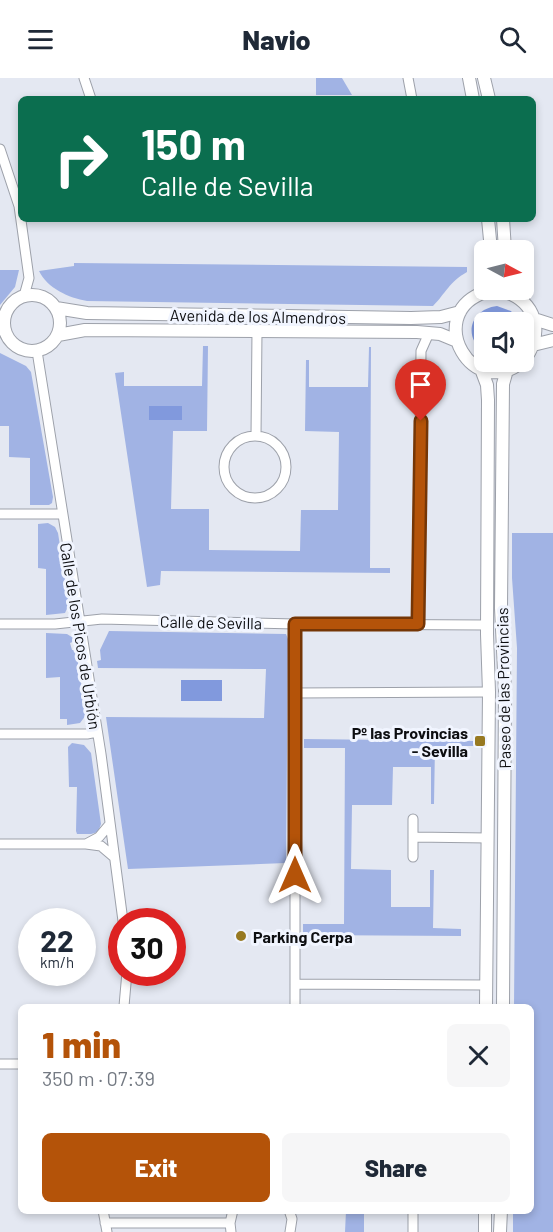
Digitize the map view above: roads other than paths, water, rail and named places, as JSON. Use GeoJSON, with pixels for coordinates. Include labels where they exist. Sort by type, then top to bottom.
{"type":"FeatureCollection","features":[{"type":"Feature","properties":{"kind":"street"},"geometry":{"type":"LineString","coordinates":[[84,78],[90,96]]}},
{"type":"Feature","properties":{"kind":"street"},"geometry":{"type":"LineString","coordinates":[[408,78],[411,96]]}},
{"type":"Feature","properties":{"kind":"street"},"geometry":{"type":"LineString","coordinates":[[469,78],[472,96]]}},
{"type":"Feature","properties":{"kind":"street"},"geometry":{"type":"LineString","coordinates":[[484,78],[488,96]]}},
{"type":"Feature","properties":{"kind":"street"},"geometry":{"type":"LineString","coordinates":[[0,149],[18,203]]}},
{"type":"Feature","properties":{"kind":"street"},"geometry":{"type":"LineString","coordinates":[[0,182],[13,187]]}},
{"type":"Feature","properties":{"kind":"street"},"geometry":{"type":"LineString","coordinates":[[21,222],[29,275],[24,296]]}},
{"type":"Feature","properties":{"kind":"street"},"geometry":{"type":"LineString","coordinates":[[489,222],[490,240]]}},
{"type":"Feature","properties":{"kind":"street"},"geometry":{"type":"LineString","coordinates":[[503,222],[504,240]]}},
{"type":"Feature","properties":{"kind":"street"},"geometry":{"type":"LineString","coordinates":[[0,341],[24,350],[37,351],[52,344],[58,336],[60,316],[46,298],[24,296],[11,305],[3,316],[4,329],[14,345]]}},
{"type":"Feature","properties":{"kind":"street"},"geometry":{"type":"LineString","coordinates":[[474,297],[460,312],[456,326],[457,341],[461,352],[474,365]]}},
{"type":"Feature","properties":{"kind":"street","name":"Avenida de los Almendros"},"geometry":{"type":"LineString","coordinates":[[56,308],[87,314],[411,318],[441,317],[460,312]]}},
{"type":"Feature","properties":{"kind":"street"},"geometry":{"type":"LineString","coordinates":[[534,341],[536,332],[534,319],[553,325]]}},
{"type":"Feature","properties":{"kind":"street","name":"Avenida de los Almendros"},"geometry":{"type":"LineString","coordinates":[[58,336],[85,330],[429,333],[440,334],[457,341]]}},
{"type":"Feature","properties":{"kind":"street","name":"Avenida de los Almendros"},"geometry":{"type":"LineString","coordinates":[[256,331],[256,436]]}},
{"type":"Feature","properties":{"kind":"street"},"geometry":{"type":"LineString","coordinates":[[418,624],[421,351],[429,333]]}},
{"type":"Feature","properties":{"kind":"street"},"geometry":{"type":"LineString","coordinates":[[534,345],[553,340]]}},
{"type":"Feature","properties":{"kind":"street","name":"Calle de los Picos de Urbión"},"geometry":{"type":"LineString","coordinates":[[37,351],[97,732],[121,908]]}},
{"type":"Feature","properties":{"kind":"street","name":"Paseo de las Provincias"},"geometry":{"type":"LineString","coordinates":[[482,372],[487,385],[488,400],[489,692],[486,1004]]}},
{"type":"Feature","properties":{"kind":"street","name":"Paseo de las Provincias"},"geometry":{"type":"LineString","coordinates":[[503,1004],[505,691],[501,596],[503,384],[506,372]]}},
{"type":"Feature","properties":{"kind":"street"},"geometry":{"type":"LineString","coordinates":[[256,436],[273,441],[280,448],[287,468],[285,479],[271,495],[261,499],[251,499],[240,496],[232,489],[226,481],[223,470],[224,460],[236,442],[245,437],[256,436]]}},
{"type":"Feature","properties":{"kind":"street"},"geometry":{"type":"LineString","coordinates":[[0,514],[62,514]]}},
{"type":"Feature","properties":{"kind":"street","name":"Calle de Sevilla"},"geometry":{"type":"LineString","coordinates":[[0,624],[55,624],[102,619],[295,624],[487,625]]}},
{"type":"Feature","properties":{"kind":"street"},"geometry":{"type":"LineString","coordinates":[[295,624],[295,1004]]}},
{"type":"Feature","properties":{"kind":"street"},"geometry":{"type":"LineString","coordinates":[[295,693],[489,692]]}},
{"type":"Feature","properties":{"kind":"street"},"geometry":{"type":"LineString","coordinates":[[0,734],[97,732]]}},
{"type":"Feature","properties":{"kind":"street"},"geometry":{"type":"LineString","coordinates":[[412,856],[413,819]]}},
{"type":"Feature","properties":{"kind":"street"},"geometry":{"type":"LineString","coordinates":[[86,844],[99,837],[110,824]]}},
{"type":"Feature","properties":{"kind":"street"},"geometry":{"type":"LineString","coordinates":[[413,837],[488,837]]}},
{"type":"Feature","properties":{"kind":"street"},"geometry":{"type":"LineString","coordinates":[[0,844],[86,844],[101,846],[114,857]]}},
{"type":"Feature","properties":{"kind":"street"},"geometry":{"type":"LineString","coordinates":[[295,984],[486,985]]}},
{"type":"Feature","properties":{"kind":"street"},"geometry":{"type":"LineString","coordinates":[[124,1004],[126,986]]}},
{"type":"Feature","properties":{"kind":"street"},"geometry":{"type":"LineString","coordinates":[[0,1064],[18,1064]]}},
{"type":"Feature","properties":{"kind":"street"},"geometry":{"type":"LineString","coordinates":[[290,1214],[290,1232]]}},
{"type":"Feature","properties":{"kind":"street"},"geometry":{"type":"LineString","coordinates":[[413,1214],[413,1232]]}},
{"type":"Feature","properties":{"kind":"street"},"geometry":{"type":"LineString","coordinates":[[484,1232],[485,1214]]}},
{"type":"Feature","properties":{"kind":"street"},"geometry":{"type":"LineString","coordinates":[[501,1214],[501,1232]]}},
{"type":"Feature","properties":{"kind":"street"},"geometry":{"type":"LineString","coordinates":[[106,1227],[231,1228]]}},
{"type":"Feature","properties":{"kind":"place","name":"Pº las Provincias - Sevilla"},"geometry":{"type":"Point","coordinates":[480,741]}},
{"type":"Feature","properties":{"kind":"place","name":"Parking Cerpa"},"geometry":{"type":"Point","coordinates":[241,936]}}]}
